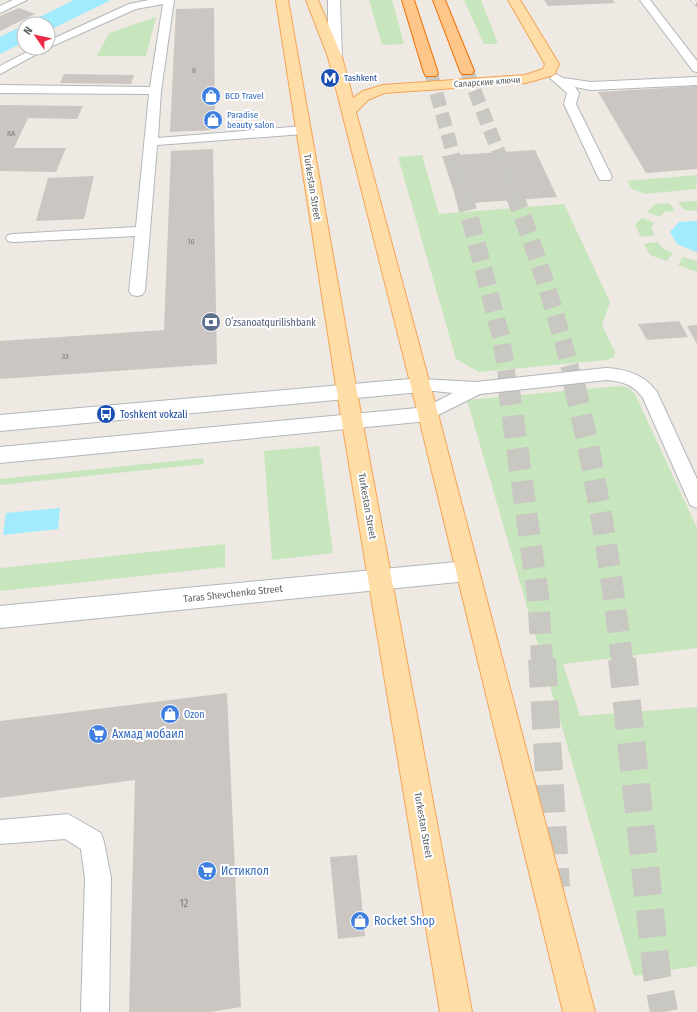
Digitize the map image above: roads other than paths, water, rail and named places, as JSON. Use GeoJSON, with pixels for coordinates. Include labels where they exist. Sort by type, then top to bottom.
{"type":"FeatureCollection","features":[{"type":"Feature","properties":{"kind":"highway"},"geometry":{"type":"LineString","coordinates":[[408,0],[430,73]]}},
{"type":"Feature","properties":{"kind":"highway"},"geometry":{"type":"LineString","coordinates":[[439,0],[467,71]]}},
{"type":"Feature","properties":{"kind":"main road","name":"Turkestan Street"},"geometry":{"type":"LineString","coordinates":[[282,0],[347,392],[381,579],[455,1012]]}},
{"type":"Feature","properties":{"kind":"main road"},"geometry":{"type":"LineString","coordinates":[[312,0],[335,57],[421,386],[579,1012]]}},
{"type":"Feature","properties":{"kind":"main road"},"geometry":{"type":"LineString","coordinates":[[514,0],[552,64],[551,70],[546,74]]}},
{"type":"Feature","properties":{"kind":"main road","name":"Саларские ключи"},"geometry":{"type":"LineString","coordinates":[[349,112],[354,104],[362,97],[383,89],[526,79],[546,74]]}},
{"type":"Feature","properties":{"kind":"street"},"geometry":{"type":"LineString","coordinates":[[334,0],[335,57]]}},
{"type":"Feature","properties":{"kind":"street"},"geometry":{"type":"LineString","coordinates":[[0,423],[421,386]]}},
{"type":"Feature","properties":{"kind":"street"},"geometry":{"type":"LineString","coordinates":[[0,455],[428,414]]}},
{"type":"Feature","properties":{"kind":"street","name":"Taras Shevchenko Street"},"geometry":{"type":"LineString","coordinates":[[0,617],[467,571]]}},
{"type":"Feature","properties":{"kind":"lane"},"geometry":{"type":"LineString","coordinates":[[0,10],[22,0]]}},
{"type":"Feature","properties":{"kind":"lane"},"geometry":{"type":"LineString","coordinates":[[56,41],[133,6],[166,0]]}},
{"type":"Feature","properties":{"kind":"lane"},"geometry":{"type":"LineString","coordinates":[[137,292],[155,91],[169,0]]}},
{"type":"Feature","properties":{"kind":"lane"},"geometry":{"type":"LineString","coordinates":[[645,0],[697,69]]}},
{"type":"Feature","properties":{"kind":"lane"},"geometry":{"type":"LineString","coordinates":[[0,71],[28,56]]}},
{"type":"Feature","properties":{"kind":"lane"},"geometry":{"type":"LineString","coordinates":[[546,74],[562,81],[591,86],[697,81]]}},
{"type":"Feature","properties":{"kind":"lane"},"geometry":{"type":"LineString","coordinates":[[562,81],[573,93],[570,104],[605,177]]}},
{"type":"Feature","properties":{"kind":"lane"},"geometry":{"type":"LineString","coordinates":[[0,89],[155,91]]}},
{"type":"Feature","properties":{"kind":"lane"},"geometry":{"type":"LineString","coordinates":[[151,142],[304,130]]}},
{"type":"Feature","properties":{"kind":"lane"},"geometry":{"type":"LineString","coordinates":[[13,238],[142,231]]}},
{"type":"Feature","properties":{"kind":"lane"},"geometry":{"type":"LineString","coordinates":[[421,386],[476,388],[606,374],[632,378],[644,386],[651,396],[697,500]]}},
{"type":"Feature","properties":{"kind":"lane"},"geometry":{"type":"LineString","coordinates":[[428,414],[476,388]]}},
{"type":"Feature","properties":{"kind":"lane"},"geometry":{"type":"LineString","coordinates":[[0,832],[68,826],[92,842],[98,878],[95,1012]]}},
{"type":"Feature","properties":{"kind":"water"},"geometry":{"type":"Polygon","coordinates":[[[74,0],[111,0],[56,27],[56,16],[41,16],[74,0]]]}},
{"type":"Feature","properties":{"kind":"water"},"geometry":{"type":"Polygon","coordinates":[[[16,29],[16,46],[0,54],[0,37],[16,29]]]}},
{"type":"Feature","properties":{"kind":"water"},"geometry":{"type":"Polygon","coordinates":[[[697,221],[696,252],[677,244],[670,232],[679,222],[697,221]]]}},
{"type":"Feature","properties":{"kind":"water"},"geometry":{"type":"Polygon","coordinates":[[[60,508],[58,529],[3,535],[6,513],[60,508]]]}},
{"type":"Feature","properties":{"kind":"tunnel"},"geometry":{"type":"LineString","coordinates":[[467,71],[505,169]]}},
{"type":"Feature","properties":{"kind":"tunnel"},"geometry":{"type":"LineString","coordinates":[[431,73],[457,169]]}},
{"type":"Feature","properties":{"kind":"tunnel"},"geometry":{"type":"LineString","coordinates":[[457,168],[501,337],[508,384]]}},
{"type":"Feature","properties":{"kind":"tunnel"},"geometry":{"type":"LineString","coordinates":[[504,168],[543,275],[574,384]]}},
{"type":"Feature","properties":{"kind":"tunnel"},"geometry":{"type":"LineString","coordinates":[[508,383],[538,596],[542,660]]}},
{"type":"Feature","properties":{"kind":"tunnel"},"geometry":{"type":"LineString","coordinates":[[574,383],[602,521],[622,660]]}},
{"type":"Feature","properties":{"kind":"tunnel"},"geometry":{"type":"LineString","coordinates":[[542,659],[556,887]]}},
{"type":"Feature","properties":{"kind":"tunnel"},"geometry":{"type":"LineString","coordinates":[[622,659],[657,976],[664,1012]]}},
{"type":"Feature","properties":{"kind":"railway"},"geometry":{"type":"LineString","coordinates":[[692,0],[697,5]]}},
{"type":"Feature","properties":{"kind":"place","name":"Tashkent"},"geometry":{"type":"Point","coordinates":[330,78]}},
{"type":"Feature","properties":{"kind":"place","name":"BCD Travel"},"geometry":{"type":"Point","coordinates":[211,96]}},
{"type":"Feature","properties":{"kind":"place","name":"Paradise beauty salon"},"geometry":{"type":"Point","coordinates":[213,120]}},
{"type":"Feature","properties":{"kind":"place","name":"Oʻzsanoatqurilishbank"},"geometry":{"type":"Point","coordinates":[211,322]}},
{"type":"Feature","properties":{"kind":"place","name":"Toshkent vokzali"},"geometry":{"type":"Point","coordinates":[106,414]}},
{"type":"Feature","properties":{"kind":"place","name":"Ozon"},"geometry":{"type":"Point","coordinates":[170,714]}},
{"type":"Feature","properties":{"kind":"place","name":"Ахмад мобаил"},"geometry":{"type":"Point","coordinates":[98,734]}},
{"type":"Feature","properties":{"kind":"place","name":"Истиклол"},"geometry":{"type":"Point","coordinates":[207,871]}},
{"type":"Feature","properties":{"kind":"place","name":"Rocket Shop"},"geometry":{"type":"Point","coordinates":[360,921]}}]}
